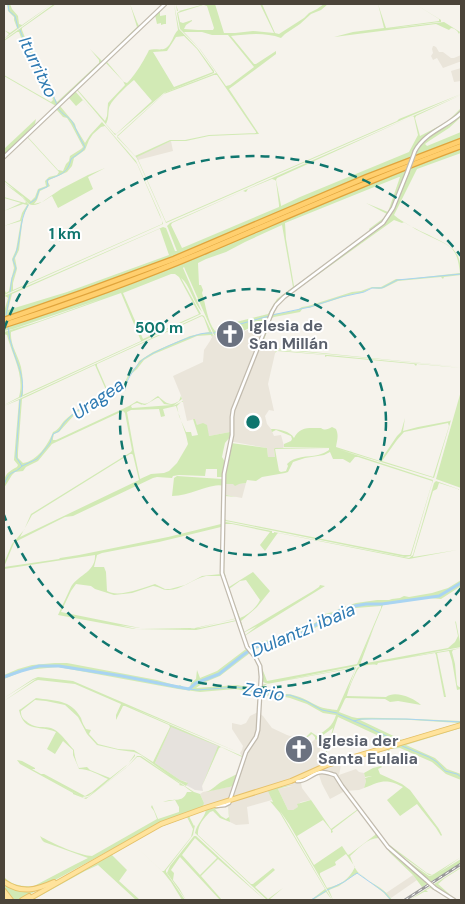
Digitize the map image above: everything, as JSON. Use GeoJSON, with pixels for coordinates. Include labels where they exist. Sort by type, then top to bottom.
{"type":"FeatureCollection","features":[{"type":"Feature","properties":{"kind":"highway"},"geometry":{"type":"LineString","coordinates":[[4,320],[174,259],[359,180],[461,141]]}},
{"type":"Feature","properties":{"kind":"highway"},"geometry":{"type":"LineString","coordinates":[[4,325],[167,267],[368,181],[461,146]]}},
{"type":"Feature","properties":{"kind":"main road"},"geometry":{"type":"LineString","coordinates":[[27,900],[161,824],[298,780],[327,765],[461,725]]}},
{"type":"Feature","properties":{"kind":"main road"},"geometry":{"type":"LineString","coordinates":[[22,900],[136,838]]}},
{"type":"Feature","properties":{"kind":"main road"},"geometry":{"type":"LineString","coordinates":[[4,882],[14,888],[31,890],[54,882]]}},
{"type":"Feature","properties":{"kind":"main road"},"geometry":{"type":"LineString","coordinates":[[4,892],[6,900]]}},
{"type":"Feature","properties":{"kind":"main road"},"geometry":{"type":"LineString","coordinates":[[4,892],[11,900]]}},
{"type":"Feature","properties":{"kind":"street"},"geometry":{"type":"LineString","coordinates":[[4,157],[165,4]]}},
{"type":"Feature","properties":{"kind":"street"},"geometry":{"type":"LineString","coordinates":[[229,801],[246,752],[256,737],[258,730],[261,677],[260,666],[250,651],[222,573],[224,474],[232,435],[233,410],[276,305],[284,296],[383,223],[393,208],[416,151],[425,138],[449,123],[461,112]]}},
{"type":"Feature","properties":{"kind":"street"},"geometry":{"type":"LineString","coordinates":[[298,780],[300,782],[306,780],[311,775],[319,772],[335,775],[388,847],[435,888],[454,900]]}},
{"type":"Feature","properties":{"kind":"shaded area"},"geometry":{"type":"Polygon","coordinates":[[[433,46],[439,52],[443,52],[451,58],[461,55],[461,62],[443,68],[437,58],[433,60],[431,56],[433,46]]]}},
{"type":"Feature","properties":{"kind":"shaded area"},"geometry":{"type":"Polygon","coordinates":[[[461,68],[461,81],[454,82],[451,71],[461,68]]]}},
{"type":"Feature","properties":{"kind":"shaded area"},"geometry":{"type":"Polygon","coordinates":[[[171,141],[173,151],[138,160],[136,157],[143,153],[171,141]]]}},
{"type":"Feature","properties":{"kind":"shaded area"},"geometry":{"type":"Polygon","coordinates":[[[269,322],[260,346],[276,349],[268,384],[274,411],[269,410],[265,416],[274,436],[281,435],[284,446],[274,450],[275,457],[268,457],[267,448],[234,442],[229,443],[230,432],[209,436],[197,425],[195,419],[187,421],[182,398],[173,376],[203,362],[204,350],[213,335],[222,337],[223,334],[233,329],[236,335],[252,328],[257,323],[269,322]]]}},
{"type":"Feature","properties":{"kind":"shaded area"},"geometry":{"type":"Polygon","coordinates":[[[226,483],[246,483],[242,498],[226,495],[226,483]]]}},
{"type":"Feature","properties":{"kind":"shaded area"},"geometry":{"type":"Polygon","coordinates":[[[258,712],[272,728],[290,736],[297,735],[303,737],[305,739],[303,743],[307,747],[315,739],[319,742],[320,755],[326,756],[326,764],[341,765],[339,775],[356,769],[364,773],[366,781],[364,788],[345,791],[330,799],[319,775],[316,774],[301,783],[302,788],[311,800],[301,802],[297,805],[299,807],[293,810],[288,810],[278,789],[292,786],[269,790],[272,800],[247,807],[249,824],[236,825],[230,822],[228,805],[206,810],[203,807],[204,803],[200,794],[234,786],[243,758],[240,753],[243,746],[232,729],[232,723],[241,725],[246,723],[250,716],[258,712]]]}},
{"type":"Feature","properties":{"kind":"shaded area"},"geometry":{"type":"Polygon","coordinates":[[[171,726],[219,746],[202,786],[203,791],[195,790],[186,785],[187,782],[180,780],[155,763],[171,726]]]}},
{"type":"Feature","properties":{"kind":"shaded area"},"geometry":{"type":"Polygon","coordinates":[[[413,875],[417,880],[391,898],[386,893],[413,875]]]}},
{"type":"Feature","properties":{"kind":"green space"},"geometry":{"type":"Polygon","coordinates":[[[7,4],[10,4],[18,16],[19,24],[22,25],[52,4],[4,39],[9,34],[4,30],[10,33],[17,28],[14,17],[8,11],[7,4]]]}},
{"type":"Feature","properties":{"kind":"green space"},"geometry":{"type":"Polygon","coordinates":[[[56,4],[22,28],[22,30],[47,82],[53,90],[57,102],[99,63],[99,60],[90,49],[102,61],[137,27],[130,4],[139,26],[164,4],[56,106],[4,76],[51,102],[53,100],[34,59],[24,46],[19,32],[4,40],[56,4]]]}},
{"type":"Feature","properties":{"kind":"green space"},"geometry":{"type":"Polygon","coordinates":[[[174,4],[179,29],[198,49],[214,73],[164,93],[115,135],[76,89],[93,73],[77,89],[105,121],[108,103],[125,85],[106,63],[103,64],[160,10],[160,16],[166,15],[166,24],[157,24],[155,15],[107,61],[124,82],[127,83],[139,68],[149,50],[166,48],[178,30],[174,4]],[[184,36],[176,37],[167,51],[153,52],[174,87],[213,72],[197,49],[184,36]],[[134,80],[110,105],[106,124],[116,134],[152,101],[134,80]]]}},
{"type":"Feature","properties":{"kind":"green space"},"geometry":{"type":"Polygon","coordinates":[[[206,4],[178,13],[180,22],[192,20],[184,29],[213,30],[207,6],[204,5],[215,4],[224,33],[253,31],[274,33],[260,4],[262,4],[275,33],[279,34],[309,13],[324,4],[328,4],[321,10],[311,14],[281,38],[263,34],[231,36],[254,64],[276,51],[276,54],[229,89],[259,134],[209,136],[186,141],[171,141],[137,157],[166,222],[399,119],[461,94],[166,223],[135,156],[170,140],[185,140],[209,135],[256,133],[217,75],[214,75],[164,94],[117,137],[166,92],[216,73],[217,74],[199,48],[180,29],[177,13],[206,4]],[[184,32],[200,49],[226,86],[254,67],[228,35],[184,32]]]}},
{"type":"Feature","properties":{"kind":"green space"},"geometry":{"type":"Polygon","coordinates":[[[378,4],[386,28],[439,21],[439,19],[415,4],[441,20],[441,22],[385,29],[444,22],[460,32],[459,34],[451,28],[449,30],[436,24],[334,37],[353,32],[384,28],[378,4]]]}},
{"type":"Feature","properties":{"kind":"green space"},"geometry":{"type":"Polygon","coordinates":[[[75,91],[83,100],[76,106],[68,98],[60,106],[75,124],[85,143],[102,122],[136,161],[160,215],[162,221],[163,224],[4,295],[4,288],[6,293],[9,291],[14,268],[12,259],[16,250],[21,221],[4,226],[20,220],[27,205],[23,204],[4,211],[21,203],[4,197],[26,202],[4,183],[16,191],[4,180],[31,201],[38,189],[46,186],[45,181],[59,172],[27,137],[4,158],[27,136],[58,170],[63,171],[70,156],[83,147],[67,118],[63,117],[56,109],[50,114],[75,91]],[[105,126],[101,127],[93,134],[85,150],[74,158],[72,166],[67,172],[49,180],[50,186],[40,191],[34,204],[42,202],[35,205],[29,204],[21,195],[29,205],[23,216],[19,250],[15,258],[17,269],[13,290],[162,224],[137,164],[105,126]]]}},
{"type":"Feature","properties":{"kind":"green space"},"geometry":{"type":"Polygon","coordinates":[[[461,95],[416,116],[420,136],[447,122],[461,108],[452,119],[424,138],[414,151],[417,150],[426,138],[449,125],[461,114],[461,117],[449,128],[425,144],[427,146],[461,132],[461,139],[361,177],[177,256],[4,318],[8,298],[4,296],[163,227],[166,228],[175,251],[177,251],[167,226],[170,223],[406,119],[277,178],[281,206],[409,152],[418,135],[413,116],[461,95]],[[272,179],[248,189],[246,192],[243,191],[172,223],[171,225],[182,248],[279,207],[275,180],[272,179]],[[159,229],[12,294],[8,310],[67,292],[169,255],[159,229]]]}},
{"type":"Feature","properties":{"kind":"green space"},"geometry":{"type":"Polygon","coordinates":[[[36,119],[35,124],[4,156],[4,149],[36,119]]]}},
{"type":"Feature","properties":{"kind":"green space"},"geometry":{"type":"Polygon","coordinates":[[[461,142],[461,145],[260,228],[158,268],[48,308],[117,282],[352,184],[461,142]]]}},
{"type":"Feature","properties":{"kind":"green space"},"geometry":{"type":"Polygon","coordinates":[[[461,148],[461,153],[417,169],[394,215],[404,222],[394,220],[291,294],[275,308],[278,303],[285,297],[384,224],[395,207],[410,169],[406,170],[391,209],[380,224],[283,296],[276,303],[268,322],[255,325],[236,335],[233,329],[223,334],[222,338],[214,335],[184,267],[202,312],[181,278],[201,314],[4,405],[19,397],[20,381],[17,365],[7,335],[4,332],[40,321],[104,298],[13,329],[4,331],[4,327],[70,305],[367,184],[461,148]],[[399,177],[285,223],[286,239],[295,286],[370,231],[369,229],[385,217],[387,214],[366,203],[388,212],[400,177],[399,177]],[[282,225],[198,263],[199,285],[201,285],[203,290],[202,293],[208,318],[215,331],[232,323],[268,314],[277,299],[293,287],[282,225]],[[175,274],[123,293],[143,339],[199,314],[179,277],[175,274]],[[121,293],[11,332],[14,350],[22,370],[23,395],[141,341],[121,293]]]}},
{"type":"Feature","properties":{"kind":"green space"},"geometry":{"type":"Polygon","coordinates":[[[105,168],[88,177],[93,189],[58,208],[52,196],[42,202],[61,189],[105,168]]]}},
{"type":"Feature","properties":{"kind":"green space"},"geometry":{"type":"Polygon","coordinates":[[[410,225],[442,242],[422,233],[410,225]]]}},
{"type":"Feature","properties":{"kind":"green space"},"geometry":{"type":"Polygon","coordinates":[[[451,248],[459,258],[461,275],[444,277],[443,279],[441,277],[398,281],[384,288],[371,288],[362,293],[303,308],[300,312],[274,317],[262,345],[263,347],[461,367],[260,347],[274,311],[274,314],[297,310],[302,307],[352,292],[372,287],[381,287],[396,279],[460,273],[459,264],[451,248]]]}},
{"type":"Feature","properties":{"kind":"green space"},"geometry":{"type":"Polygon","coordinates":[[[202,315],[204,316],[213,335],[212,337],[211,335],[197,336],[144,360],[130,375],[125,385],[109,391],[95,403],[76,413],[59,432],[54,434],[53,440],[137,401],[146,404],[158,396],[166,402],[173,404],[179,401],[181,396],[182,399],[173,406],[181,402],[177,406],[178,413],[176,406],[163,409],[165,416],[161,417],[159,409],[131,410],[127,412],[140,479],[151,474],[169,471],[177,463],[188,444],[181,421],[186,432],[191,432],[192,436],[198,435],[193,419],[195,419],[197,425],[203,423],[207,425],[209,436],[230,432],[230,437],[225,443],[222,457],[225,462],[223,477],[217,477],[217,469],[206,469],[205,476],[179,475],[172,478],[153,478],[73,516],[65,517],[14,543],[4,567],[12,544],[24,531],[20,537],[139,480],[133,455],[130,454],[32,515],[25,528],[31,514],[131,452],[125,413],[123,411],[52,444],[38,461],[26,467],[23,471],[15,472],[4,488],[6,475],[18,465],[14,460],[19,400],[4,406],[202,315]],[[202,316],[97,364],[107,389],[123,384],[139,361],[153,352],[190,336],[209,332],[202,316]],[[95,365],[22,399],[18,458],[23,463],[33,459],[41,452],[53,432],[64,421],[106,390],[95,365]],[[157,398],[145,405],[137,403],[131,406],[132,408],[172,405],[164,404],[157,398]]]}},
{"type":"Feature","properties":{"kind":"green space"},"geometry":{"type":"Polygon","coordinates":[[[276,350],[461,368],[417,364],[416,366],[414,364],[277,351],[275,353],[276,350]]]}},
{"type":"Feature","properties":{"kind":"green space"},"geometry":{"type":"Polygon","coordinates":[[[461,386],[434,478],[338,449],[433,480],[411,556],[405,557],[225,521],[224,519],[225,468],[231,443],[267,448],[268,457],[275,457],[274,449],[275,448],[332,447],[284,447],[284,444],[291,441],[291,436],[276,430],[272,432],[271,429],[287,432],[294,438],[299,431],[305,428],[321,428],[325,430],[332,427],[336,429],[338,438],[336,447],[380,461],[401,432],[405,418],[403,431],[451,420],[461,386]],[[448,423],[404,432],[382,461],[433,477],[449,426],[448,423]],[[329,448],[275,449],[279,471],[281,472],[286,471],[287,464],[290,461],[301,457],[319,455],[329,450],[329,448]],[[330,452],[293,462],[288,472],[285,473],[262,477],[256,481],[247,480],[246,483],[235,486],[233,484],[226,484],[226,495],[236,497],[225,496],[225,519],[410,555],[432,481],[358,457],[355,457],[350,463],[343,459],[333,459],[330,452]]]}},
{"type":"Feature","properties":{"kind":"green space"},"geometry":{"type":"Polygon","coordinates":[[[461,391],[461,488],[436,479],[461,391]]]}},
{"type":"Feature","properties":{"kind":"green space"},"geometry":{"type":"Polygon","coordinates":[[[177,476],[222,479],[222,485],[179,496],[172,496],[174,478],[177,476]]]}},
{"type":"Feature","properties":{"kind":"green space"},"geometry":{"type":"Polygon","coordinates":[[[436,481],[461,490],[439,483],[437,489],[433,491],[413,557],[457,550],[409,559],[278,533],[265,551],[260,545],[270,532],[225,524],[224,570],[229,587],[253,572],[270,591],[257,607],[241,621],[244,632],[320,585],[325,586],[246,635],[249,647],[255,643],[293,635],[320,620],[325,614],[343,607],[356,603],[432,593],[448,588],[461,580],[461,586],[441,599],[428,598],[383,605],[358,665],[374,627],[361,664],[448,648],[455,642],[458,636],[455,621],[461,647],[408,657],[461,648],[452,652],[457,685],[461,689],[457,690],[449,651],[437,653],[446,697],[444,697],[435,653],[378,663],[377,665],[368,665],[358,669],[347,696],[386,697],[394,694],[414,700],[421,705],[398,701],[390,702],[385,699],[346,698],[339,712],[357,718],[461,721],[461,724],[326,764],[326,762],[394,743],[338,717],[325,756],[333,728],[316,740],[312,734],[305,739],[303,737],[306,737],[311,732],[317,736],[326,730],[336,715],[323,713],[307,704],[290,698],[273,699],[262,693],[260,711],[261,685],[269,683],[262,681],[261,666],[249,648],[244,636],[257,626],[243,633],[225,578],[224,571],[223,557],[224,523],[226,522],[272,531],[272,533],[274,532],[409,558],[413,555],[434,483],[436,481]],[[246,580],[240,581],[229,589],[240,618],[252,611],[260,600],[246,580]],[[381,606],[347,610],[292,641],[279,642],[252,650],[259,660],[267,681],[357,664],[381,606]],[[360,666],[280,681],[356,667],[347,692],[357,668],[360,666]],[[354,668],[267,684],[264,688],[271,694],[293,695],[320,707],[337,710],[355,669],[354,668]],[[360,720],[402,740],[459,723],[411,720],[360,720]]]}},
{"type":"Feature","properties":{"kind":"green space"},"geometry":{"type":"Polygon","coordinates":[[[222,523],[222,572],[237,618],[222,576],[206,576],[197,579],[202,576],[221,574],[221,527],[97,555],[94,567],[104,567],[107,591],[112,593],[124,593],[155,584],[165,589],[183,586],[173,590],[166,590],[153,586],[132,593],[114,595],[91,586],[76,584],[61,612],[140,628],[195,628],[219,623],[197,628],[237,620],[245,645],[254,657],[260,669],[260,677],[258,712],[259,693],[235,689],[200,692],[58,667],[26,670],[4,679],[4,675],[32,665],[67,663],[157,680],[180,685],[185,688],[190,687],[191,683],[196,679],[197,670],[200,678],[217,671],[246,649],[236,621],[196,630],[134,629],[58,615],[73,584],[89,570],[95,555],[4,569],[4,567],[79,555],[168,537],[222,523]],[[119,625],[136,629],[190,629],[139,628],[119,625]],[[250,653],[220,676],[196,688],[237,685],[259,689],[258,666],[250,653]]]}},
{"type":"Feature","properties":{"kind":"green space"},"geometry":{"type":"Polygon","coordinates":[[[38,677],[73,681],[240,753],[130,707],[242,756],[243,759],[221,747],[219,748],[202,786],[218,746],[171,727],[155,763],[180,780],[188,783],[186,786],[171,777],[194,792],[200,794],[204,803],[203,807],[158,824],[44,886],[28,889],[13,886],[4,881],[4,877],[18,885],[34,886],[88,858],[44,842],[40,836],[66,849],[92,856],[157,819],[151,807],[152,805],[158,819],[179,812],[179,807],[175,800],[163,802],[183,798],[187,792],[192,792],[140,757],[137,757],[127,767],[86,799],[73,794],[20,764],[17,760],[85,796],[108,779],[90,771],[79,769],[73,755],[73,750],[63,741],[55,754],[47,749],[56,732],[29,725],[21,717],[19,710],[36,698],[62,702],[77,712],[86,729],[91,730],[89,734],[98,744],[118,749],[134,750],[153,762],[170,727],[169,725],[125,706],[123,706],[116,720],[121,704],[75,684],[38,680],[4,701],[36,679],[4,698],[38,677]],[[35,700],[21,711],[22,717],[30,724],[38,727],[52,728],[60,734],[74,750],[79,768],[87,767],[110,778],[127,765],[96,791],[127,767],[137,756],[141,756],[170,776],[141,755],[134,752],[97,745],[87,734],[78,717],[65,705],[35,700]]]}},
{"type":"Feature","properties":{"kind":"green space"},"geometry":{"type":"Polygon","coordinates":[[[461,727],[406,745],[435,758],[447,769],[461,774],[461,780],[446,774],[432,762],[400,748],[390,749],[389,751],[387,750],[341,765],[336,764],[461,727]]]}},
{"type":"Feature","properties":{"kind":"green space"},"geometry":{"type":"Polygon","coordinates":[[[241,763],[234,786],[206,792],[221,782],[237,774],[241,763]]]}},
{"type":"Feature","properties":{"kind":"green space"},"geometry":{"type":"Polygon","coordinates":[[[381,766],[378,769],[380,774],[402,784],[410,790],[439,829],[441,836],[417,804],[400,816],[387,800],[403,787],[384,781],[364,788],[365,778],[372,776],[365,777],[364,773],[381,766]]]}},
{"type":"Feature","properties":{"kind":"green space"},"geometry":{"type":"Polygon","coordinates":[[[292,785],[278,789],[288,810],[293,810],[298,807],[297,804],[311,800],[331,829],[358,809],[345,791],[390,850],[426,881],[428,880],[392,850],[429,876],[433,876],[429,875],[388,846],[347,790],[387,843],[427,873],[432,875],[461,857],[438,873],[461,859],[461,863],[422,887],[413,875],[390,853],[379,838],[363,844],[375,835],[376,832],[359,810],[332,830],[333,832],[331,833],[331,830],[323,820],[297,836],[314,865],[342,846],[348,855],[362,845],[350,856],[354,865],[346,854],[335,862],[336,865],[320,873],[327,888],[344,881],[355,867],[359,873],[329,890],[333,900],[280,811],[332,900],[326,892],[311,900],[325,889],[280,813],[270,801],[273,802],[268,791],[292,785]]]}},
{"type":"Feature","properties":{"kind":"green space"},"geometry":{"type":"Polygon","coordinates":[[[228,805],[230,822],[220,818],[213,811],[210,812],[200,825],[198,835],[251,884],[273,868],[275,870],[255,887],[268,899],[283,888],[269,900],[267,900],[195,833],[206,810],[228,805]],[[228,806],[215,809],[226,819],[229,817],[228,806]]]}},
{"type":"Feature","properties":{"kind":"green space"},"geometry":{"type":"Polygon","coordinates":[[[187,816],[195,825],[193,835],[166,870],[185,900],[182,900],[163,872],[134,845],[164,871],[191,837],[193,829],[187,817],[158,828],[112,855],[127,870],[119,881],[140,900],[136,900],[98,865],[33,900],[29,900],[161,826],[187,816]]]}},
{"type":"Feature","properties":{"kind":"green space"},"geometry":{"type":"Polygon","coordinates":[[[194,836],[196,836],[265,900],[218,859],[201,876],[222,900],[220,900],[180,857],[171,870],[174,873],[173,880],[186,900],[167,873],[170,866],[194,836]],[[195,838],[182,855],[200,875],[217,858],[195,838]]]}},
{"type":"Feature","properties":{"kind":"green space"},"geometry":{"type":"Polygon","coordinates":[[[461,867],[438,884],[456,900],[435,886],[449,898],[430,888],[426,890],[428,892],[424,892],[409,900],[461,867]]]}},
{"type":"Feature","properties":{"kind":"green space"},"geometry":{"type":"Polygon","coordinates":[[[368,880],[385,891],[392,900],[368,880]]]}},
{"type":"Feature","properties":{"kind":"green space"},"geometry":{"type":"Polygon","coordinates":[[[4,884],[26,891],[38,890],[19,900],[12,900],[4,888],[4,884]]]}},
{"type":"Feature","properties":{"kind":"waterway","name":"Iturritxo"},"geometry":{"type":"LineString","coordinates":[[8,4],[9,11],[15,16],[18,28]]}},
{"type":"Feature","properties":{"kind":"waterway","name":"Iturritxo"},"geometry":{"type":"LineString","coordinates":[[20,30],[27,48],[35,59],[57,105]]}},
{"type":"Feature","properties":{"kind":"waterway","name":"Iturritxo"},"geometry":{"type":"LineString","coordinates":[[30,203],[36,199],[39,190],[48,186],[47,180],[65,171],[71,159],[85,147],[71,121],[58,108]]}},
{"type":"Feature","properties":{"kind":"waterway","name":"Iturritxo"},"geometry":{"type":"LineString","coordinates":[[10,292],[16,268],[13,260],[28,205]]}},
{"type":"Feature","properties":{"kind":"waterway","name":"Uragea"},"geometry":{"type":"LineString","coordinates":[[272,315],[310,307],[372,288],[382,288],[397,280],[461,274]]}},
{"type":"Feature","properties":{"kind":"waterway","name":"Iturritxo"},"geometry":{"type":"LineString","coordinates":[[6,315],[10,295]]}},
{"type":"Feature","properties":{"kind":"waterway","name":"Uragea"},"geometry":{"type":"LineString","coordinates":[[214,333],[269,316]]}},
{"type":"Feature","properties":{"kind":"waterway","name":"Iturritxo"},"geometry":{"type":"LineString","coordinates":[[8,327],[10,341],[22,376],[21,397]]}},
{"type":"Feature","properties":{"kind":"waterway","name":"Uragea"},"geometry":{"type":"LineString","coordinates":[[22,466],[37,459],[50,443],[53,434],[59,431],[76,411],[93,403],[108,390],[126,384],[130,375],[145,358],[187,338],[212,333]]}},
{"type":"Feature","properties":{"kind":"waterway","name":"Iturritxo"},"geometry":{"type":"LineString","coordinates":[[4,485],[10,474],[22,466],[16,457],[20,400]]}},
{"type":"Feature","properties":{"kind":"waterway","name":"Dulantzi ibaia"},"geometry":{"type":"LineString","coordinates":[[4,677],[39,666],[59,666],[189,689],[196,683],[219,674],[253,648],[297,636],[349,607],[439,596],[461,583]]}},
{"type":"Feature","properties":{"kind":"waterway","name":"Zerio"},"geometry":{"type":"LineString","coordinates":[[189,689],[237,687],[263,691],[271,697],[290,695],[322,710],[337,713]]}},
{"type":"Feature","properties":{"kind":"waterway","name":"Zerio"},"geometry":{"type":"LineString","coordinates":[[338,714],[398,742]]}},
{"type":"Feature","properties":{"kind":"waterway"},"geometry":{"type":"LineString","coordinates":[[354,721],[361,719],[406,719],[461,722]]}},
{"type":"Feature","properties":{"kind":"waterway","name":"Zerio"},"geometry":{"type":"LineString","coordinates":[[402,746],[429,757],[437,762],[445,771],[461,777]]}},
{"type":"Feature","properties":{"kind":"waterway"},"geometry":{"type":"LineString","coordinates":[[327,890],[357,873],[384,892],[391,900]]}},
{"type":"Feature","properties":{"kind":"waterway"},"geometry":{"type":"LineString","coordinates":[[311,900],[326,891]]}},
{"type":"Feature","properties":{"kind":"railway"},"geometry":{"type":"LineString","coordinates":[[405,900],[461,864]]}},
{"type":"Feature","properties":{"kind":"place","name":"Iglesia de San Millán"},"geometry":{"type":"Point","coordinates":[230,334]}},
{"type":"Feature","properties":{"kind":"place","name":"Iglesia der Santa Eulalia"},"geometry":{"type":"Point","coordinates":[299,749]}}]}
